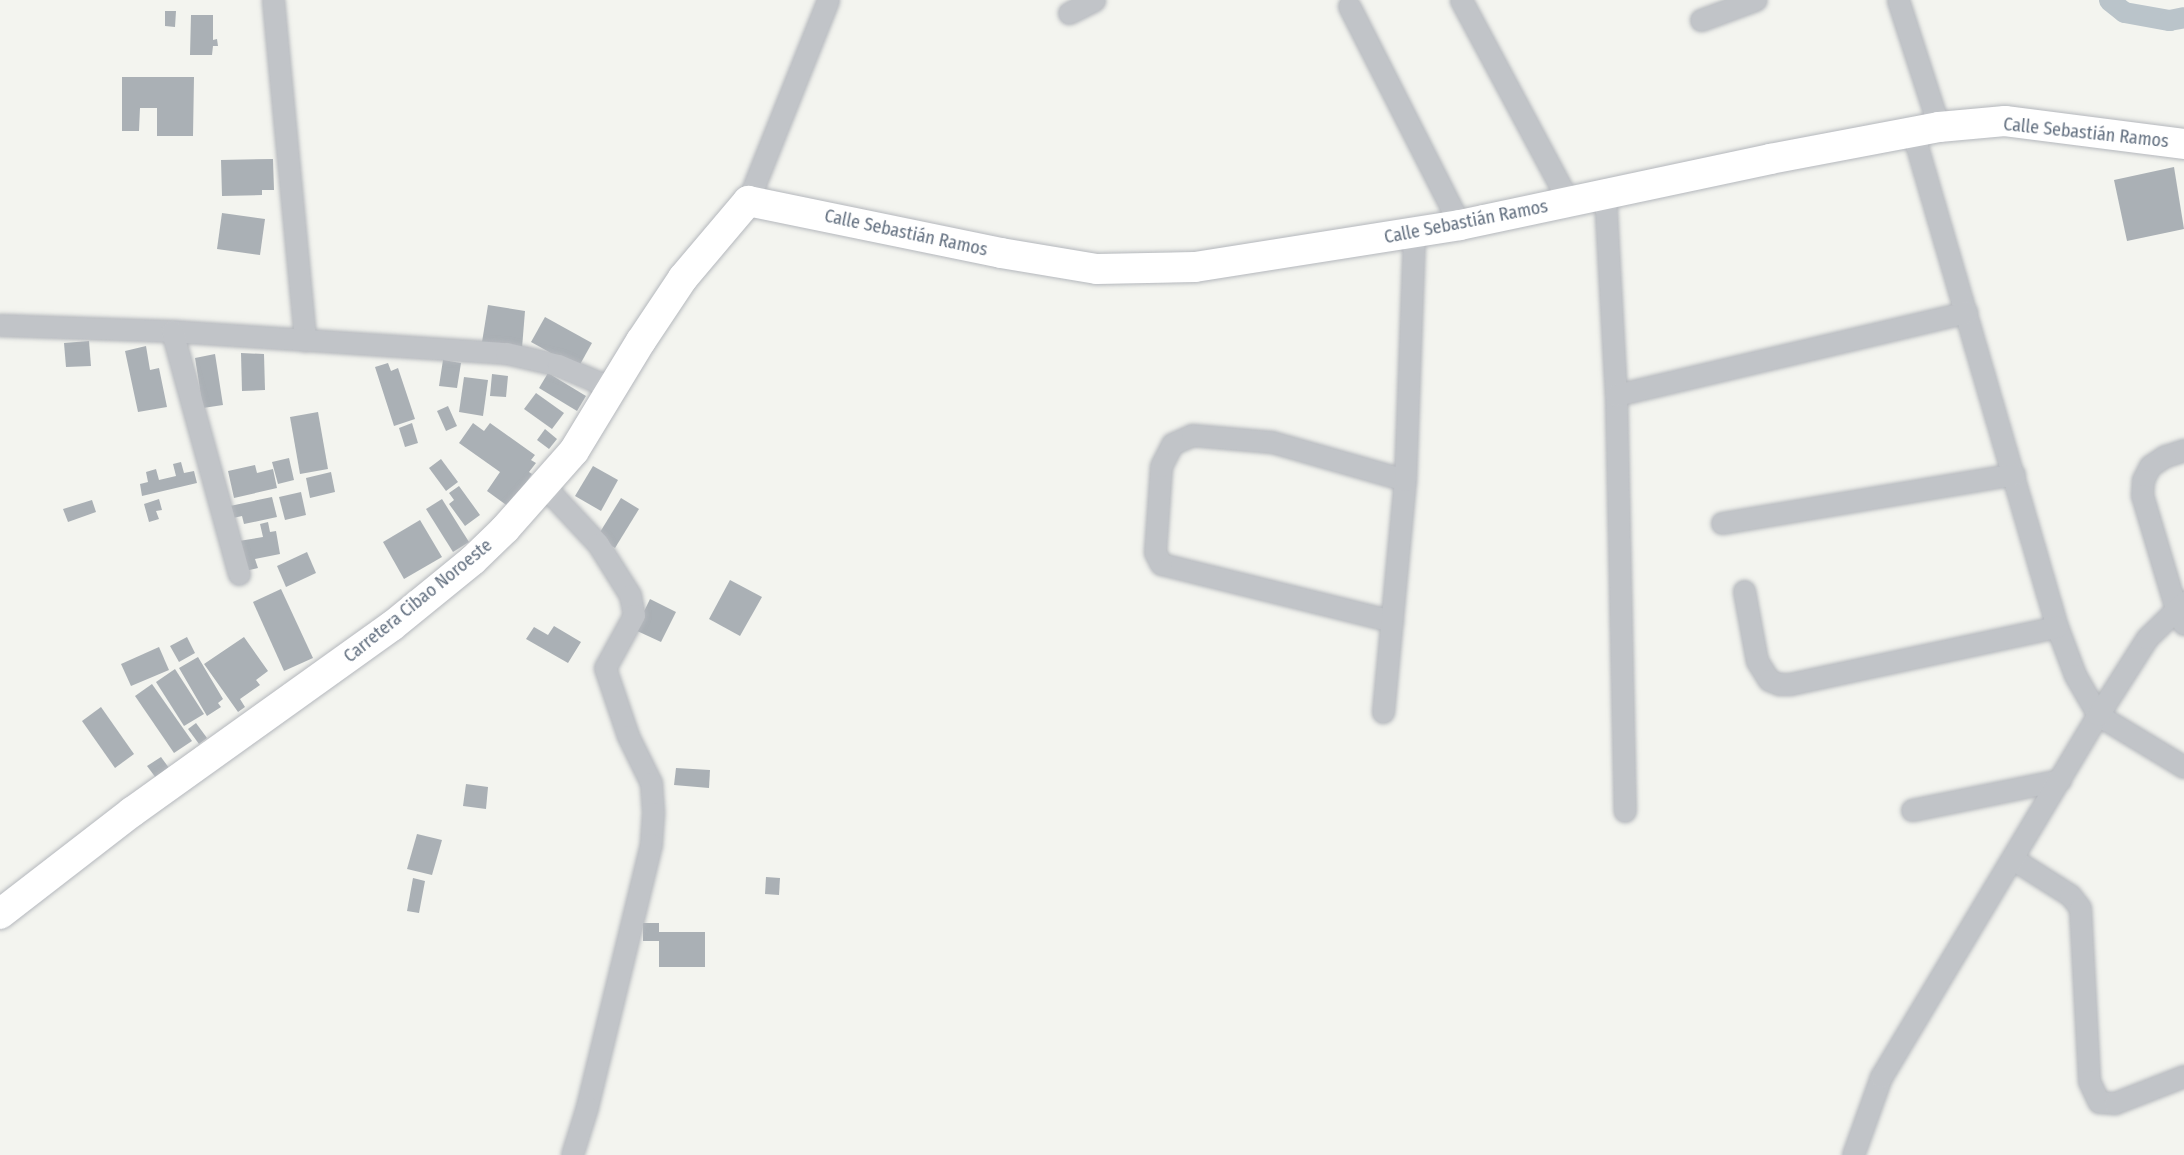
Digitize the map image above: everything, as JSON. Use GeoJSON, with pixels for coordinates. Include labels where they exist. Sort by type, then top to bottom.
{"type":"FeatureCollection","features":[{"type":"Feature","properties":{"kind":"main road","name":"Calle Sebastián Ramos"},"geometry":{"type":"LineString","coordinates":[[748,201],[1001,253],[1097,269],[1195,267],[1460,225],[1926,130],[2005,121],[2184,144]]}},
{"type":"Feature","properties":{"kind":"main road","name":"Carretera Cibao Noroeste"},"geometry":{"type":"LineString","coordinates":[[0,914],[132,812],[392,626],[473,560],[574,451],[683,278],[748,201]]}},
{"type":"Feature","properties":{"kind":"street"},"geometry":{"type":"LineString","coordinates":[[273,0],[306,340]]}},
{"type":"Feature","properties":{"kind":"street"},"geometry":{"type":"LineString","coordinates":[[748,201],[828,0]]}},
{"type":"Feature","properties":{"kind":"street"},"geometry":{"type":"LineString","coordinates":[[1069,13],[1094,0]]}},
{"type":"Feature","properties":{"kind":"street"},"geometry":{"type":"LineString","coordinates":[[1461,0],[1569,202]]}},
{"type":"Feature","properties":{"kind":"street"},"geometry":{"type":"LineString","coordinates":[[1701,20],[1755,0]]}},
{"type":"Feature","properties":{"kind":"street"},"geometry":{"type":"LineString","coordinates":[[1898,0],[1966,312],[2057,627],[2075,676],[2098,715],[2184,767]]}},
{"type":"Feature","properties":{"kind":"street"},"geometry":{"type":"LineString","coordinates":[[1349,6],[1460,225]]}},
{"type":"Feature","properties":{"kind":"street"},"geometry":{"type":"LineString","coordinates":[[1605,194],[1616,395],[1625,811]]}},
{"type":"Feature","properties":{"kind":"street"},"geometry":{"type":"LineString","coordinates":[[1383,712],[1405,480],[1414,233]]}},
{"type":"Feature","properties":{"kind":"street"},"geometry":{"type":"LineString","coordinates":[[1616,395],[1966,312]]}},
{"type":"Feature","properties":{"kind":"street"},"geometry":{"type":"LineString","coordinates":[[0,325],[172,331],[506,352],[558,365],[612,388]]}},
{"type":"Feature","properties":{"kind":"street"},"geometry":{"type":"LineString","coordinates":[[172,331],[239,574]]}},
{"type":"Feature","properties":{"kind":"street"},"geometry":{"type":"LineString","coordinates":[[1392,621],[1161,564],[1155,552],[1161,467],[1172,444],[1192,435],[1272,442],[1405,480]]}},
{"type":"Feature","properties":{"kind":"street"},"geometry":{"type":"LineString","coordinates":[[1853,1155],[1881,1077],[2098,715],[2147,638],[2181,612],[2142,495],[2143,480],[2150,466],[2165,456],[2184,450]]}},
{"type":"Feature","properties":{"kind":"street"},"geometry":{"type":"LineString","coordinates":[[1722,523],[2014,474]]}},
{"type":"Feature","properties":{"kind":"street"},"geometry":{"type":"LineString","coordinates":[[544,486],[598,544],[631,595],[634,615],[605,668],[628,736],[651,783],[653,813],[650,845],[587,1107],[572,1155]]}},
{"type":"Feature","properties":{"kind":"street"},"geometry":{"type":"LineString","coordinates":[[1744,591],[1757,661],[1769,680],[1779,684],[1790,684],[2057,627]]}},
{"type":"Feature","properties":{"kind":"street"},"geometry":{"type":"LineString","coordinates":[[1912,810],[2060,780]]}},
{"type":"Feature","properties":{"kind":"street"},"geometry":{"type":"LineString","coordinates":[[2013,859],[2070,895],[2080,908],[2089,1081],[2099,1102],[2115,1103],[2184,1076]]}},
{"type":"Feature","properties":{"kind":"building"},"geometry":{"type":"Polygon","coordinates":[[[165,11],[176,11],[175,27],[165,26],[165,11]]]}},
{"type":"Feature","properties":{"kind":"building"},"geometry":{"type":"Polygon","coordinates":[[[191,15],[213,15],[213,40],[217,39],[218,46],[213,46],[212,55],[190,55],[191,15]]]}},
{"type":"Feature","properties":{"kind":"building"},"geometry":{"type":"Polygon","coordinates":[[[122,77],[194,77],[193,136],[157,136],[157,108],[140,108],[139,131],[122,131],[122,77]]]}},
{"type":"Feature","properties":{"kind":"building"},"geometry":{"type":"Polygon","coordinates":[[[273,159],[274,190],[262,190],[262,195],[222,196],[221,160],[273,159]]]}},
{"type":"Feature","properties":{"kind":"building"},"geometry":{"type":"Polygon","coordinates":[[[2174,167],[2184,229],[2127,241],[2114,180],[2174,167]]]}},
{"type":"Feature","properties":{"kind":"building"},"geometry":{"type":"Polygon","coordinates":[[[222,213],[265,219],[260,255],[217,249],[222,213]]]}},
{"type":"Feature","properties":{"kind":"building"},"geometry":{"type":"Polygon","coordinates":[[[488,305],[525,311],[522,348],[482,342],[488,305]]]}},
{"type":"Feature","properties":{"kind":"building"},"geometry":{"type":"Polygon","coordinates":[[[545,317],[592,343],[578,368],[531,342],[545,317]]]}},
{"type":"Feature","properties":{"kind":"building"},"geometry":{"type":"Polygon","coordinates":[[[89,341],[91,366],[66,367],[64,343],[89,341]]]}},
{"type":"Feature","properties":{"kind":"building"},"geometry":{"type":"Polygon","coordinates":[[[146,346],[150,370],[159,368],[167,407],[138,412],[125,351],[146,346]]]}},
{"type":"Feature","properties":{"kind":"building"},"geometry":{"type":"Polygon","coordinates":[[[241,353],[264,354],[265,390],[242,391],[241,353]]]}},
{"type":"Feature","properties":{"kind":"building"},"geometry":{"type":"Polygon","coordinates":[[[215,354],[223,405],[203,408],[195,358],[215,354]]]}},
{"type":"Feature","properties":{"kind":"building"},"geometry":{"type":"Polygon","coordinates":[[[443,360],[461,363],[457,388],[439,386],[443,360]]]}},
{"type":"Feature","properties":{"kind":"building"},"geometry":{"type":"Polygon","coordinates":[[[388,363],[391,371],[398,368],[415,419],[394,426],[375,367],[388,363]]]}},
{"type":"Feature","properties":{"kind":"building"},"geometry":{"type":"Polygon","coordinates":[[[548,373],[586,396],[577,411],[539,388],[548,373]]]}},
{"type":"Feature","properties":{"kind":"building"},"geometry":{"type":"Polygon","coordinates":[[[492,374],[508,376],[506,397],[490,396],[492,374]]]}},
{"type":"Feature","properties":{"kind":"building"},"geometry":{"type":"Polygon","coordinates":[[[464,377],[488,380],[483,416],[459,412],[464,377]]]}},
{"type":"Feature","properties":{"kind":"building"},"geometry":{"type":"Polygon","coordinates":[[[536,393],[564,413],[552,429],[524,409],[536,393]]]}},
{"type":"Feature","properties":{"kind":"building"},"geometry":{"type":"Polygon","coordinates":[[[448,406],[457,426],[446,431],[437,411],[448,406]]]}},
{"type":"Feature","properties":{"kind":"building"},"geometry":{"type":"Polygon","coordinates":[[[318,412],[328,469],[300,474],[290,417],[318,412]]]}},
{"type":"Feature","properties":{"kind":"building"},"geometry":{"type":"Polygon","coordinates":[[[412,423],[418,443],[405,447],[399,428],[412,423]]]}},
{"type":"Feature","properties":{"kind":"building"},"geometry":{"type":"Polygon","coordinates":[[[473,423],[484,431],[490,423],[535,455],[531,460],[536,463],[529,472],[532,474],[509,507],[487,491],[500,472],[459,443],[473,423]]]}},
{"type":"Feature","properties":{"kind":"building"},"geometry":{"type":"Polygon","coordinates":[[[545,429],[557,439],[549,449],[537,440],[545,429]]]}},
{"type":"Feature","properties":{"kind":"building"},"geometry":{"type":"Polygon","coordinates":[[[289,458],[294,480],[278,484],[272,462],[289,458]]]}},
{"type":"Feature","properties":{"kind":"building"},"geometry":{"type":"Polygon","coordinates":[[[441,459],[458,482],[446,491],[429,468],[441,459]]]}},
{"type":"Feature","properties":{"kind":"building"},"geometry":{"type":"Polygon","coordinates":[[[181,462],[184,473],[194,471],[197,483],[142,496],[140,484],[148,482],[146,472],[156,469],[159,480],[176,476],[173,464],[181,462]]]}},
{"type":"Feature","properties":{"kind":"building"},"geometry":{"type":"Polygon","coordinates":[[[255,465],[257,473],[273,469],[277,488],[234,498],[228,471],[255,465]]]}},
{"type":"Feature","properties":{"kind":"building"},"geometry":{"type":"Polygon","coordinates":[[[593,466],[618,480],[601,511],[575,496],[593,466]]]}},
{"type":"Feature","properties":{"kind":"building"},"geometry":{"type":"Polygon","coordinates":[[[331,472],[335,492],[310,498],[306,478],[331,472]]]}},
{"type":"Feature","properties":{"kind":"building"},"geometry":{"type":"Polygon","coordinates":[[[459,486],[480,515],[465,526],[449,504],[454,500],[449,493],[459,486]]]}},
{"type":"Feature","properties":{"kind":"building"},"geometry":{"type":"Polygon","coordinates":[[[301,492],[306,515],[285,520],[279,497],[301,492]]]}},
{"type":"Feature","properties":{"kind":"building"},"geometry":{"type":"Polygon","coordinates":[[[272,497],[277,517],[244,524],[242,516],[233,518],[230,506],[272,497]]]}},
{"type":"Feature","properties":{"kind":"building"},"geometry":{"type":"Polygon","coordinates":[[[621,498],[639,509],[615,548],[597,537],[621,498]]]}},
{"type":"Feature","properties":{"kind":"building"},"geometry":{"type":"Polygon","coordinates":[[[159,499],[162,510],[156,511],[159,519],[149,522],[144,504],[159,499]]]}},
{"type":"Feature","properties":{"kind":"building"},"geometry":{"type":"Polygon","coordinates":[[[442,499],[469,542],[453,552],[426,509],[442,499]]]}},
{"type":"Feature","properties":{"kind":"building"},"geometry":{"type":"Polygon","coordinates":[[[92,500],[96,512],[68,522],[63,509],[92,500]]]}},
{"type":"Feature","properties":{"kind":"building"},"geometry":{"type":"Polygon","coordinates":[[[420,520],[442,557],[404,579],[383,542],[420,520]]]}},
{"type":"Feature","properties":{"kind":"building"},"geometry":{"type":"Polygon","coordinates":[[[268,522],[270,532],[276,531],[280,554],[255,559],[258,568],[245,571],[239,541],[263,537],[260,524],[268,522]]]}},
{"type":"Feature","properties":{"kind":"building"},"geometry":{"type":"Polygon","coordinates":[[[307,552],[316,573],[286,587],[277,566],[307,552]]]}},
{"type":"Feature","properties":{"kind":"building"},"geometry":{"type":"Polygon","coordinates":[[[730,580],[762,597],[740,636],[709,619],[730,580]]]}},
{"type":"Feature","properties":{"kind":"building"},"geometry":{"type":"Polygon","coordinates":[[[281,589],[313,658],[284,671],[253,602],[281,589]]]}},
{"type":"Feature","properties":{"kind":"building"},"geometry":{"type":"Polygon","coordinates":[[[650,599],[676,612],[661,642],[635,630],[650,599]]]}},
{"type":"Feature","properties":{"kind":"building"},"geometry":{"type":"Polygon","coordinates":[[[554,626],[581,642],[568,663],[526,639],[534,627],[548,635],[554,626]]]}},
{"type":"Feature","properties":{"kind":"building"},"geometry":{"type":"Polygon","coordinates":[[[187,637],[195,653],[179,662],[170,646],[187,637]]]}},
{"type":"Feature","properties":{"kind":"building"},"geometry":{"type":"Polygon","coordinates":[[[244,637],[268,671],[256,680],[260,685],[240,699],[245,707],[238,712],[204,664],[244,637]]]}},
{"type":"Feature","properties":{"kind":"building"},"geometry":{"type":"Polygon","coordinates":[[[159,647],[169,670],[131,686],[121,664],[159,647]]]}},
{"type":"Feature","properties":{"kind":"building"},"geometry":{"type":"Polygon","coordinates":[[[198,657],[223,699],[218,703],[221,707],[207,716],[179,668],[198,657]]]}},
{"type":"Feature","properties":{"kind":"building"},"geometry":{"type":"Polygon","coordinates":[[[175,669],[204,714],[184,726],[156,682],[175,669]]]}},
{"type":"Feature","properties":{"kind":"building"},"geometry":{"type":"Polygon","coordinates":[[[152,684],[192,741],[174,753],[135,696],[152,684]]]}},
{"type":"Feature","properties":{"kind":"building"},"geometry":{"type":"Polygon","coordinates":[[[101,707],[134,754],[115,768],[82,721],[101,707]]]}},
{"type":"Feature","properties":{"kind":"building"},"geometry":{"type":"Polygon","coordinates":[[[196,723],[207,738],[199,744],[188,729],[196,723]]]}},
{"type":"Feature","properties":{"kind":"building"},"geometry":{"type":"Polygon","coordinates":[[[161,757],[169,768],[156,778],[147,766],[161,757]]]}},
{"type":"Feature","properties":{"kind":"building"},"geometry":{"type":"Polygon","coordinates":[[[676,768],[710,770],[709,788],[674,785],[676,768]]]}},
{"type":"Feature","properties":{"kind":"building"},"geometry":{"type":"Polygon","coordinates":[[[466,784],[488,787],[486,809],[463,806],[466,784]]]}},
{"type":"Feature","properties":{"kind":"building"},"geometry":{"type":"Polygon","coordinates":[[[417,834],[442,840],[432,875],[407,869],[417,834]]]}},
{"type":"Feature","properties":{"kind":"building"},"geometry":{"type":"Polygon","coordinates":[[[766,877],[780,878],[779,895],[765,894],[766,877]]]}},
{"type":"Feature","properties":{"kind":"building"},"geometry":{"type":"Polygon","coordinates":[[[413,878],[425,881],[419,913],[407,911],[413,878]]]}},
{"type":"Feature","properties":{"kind":"building"},"geometry":{"type":"Polygon","coordinates":[[[643,923],[659,923],[659,932],[705,932],[705,967],[659,967],[659,941],[643,941],[643,923]]]}},
{"type":"Feature","properties":{"kind":"waterway"},"geometry":{"type":"LineString","coordinates":[[2109,0],[2124,12],[2169,20],[2184,17]]}}]}
